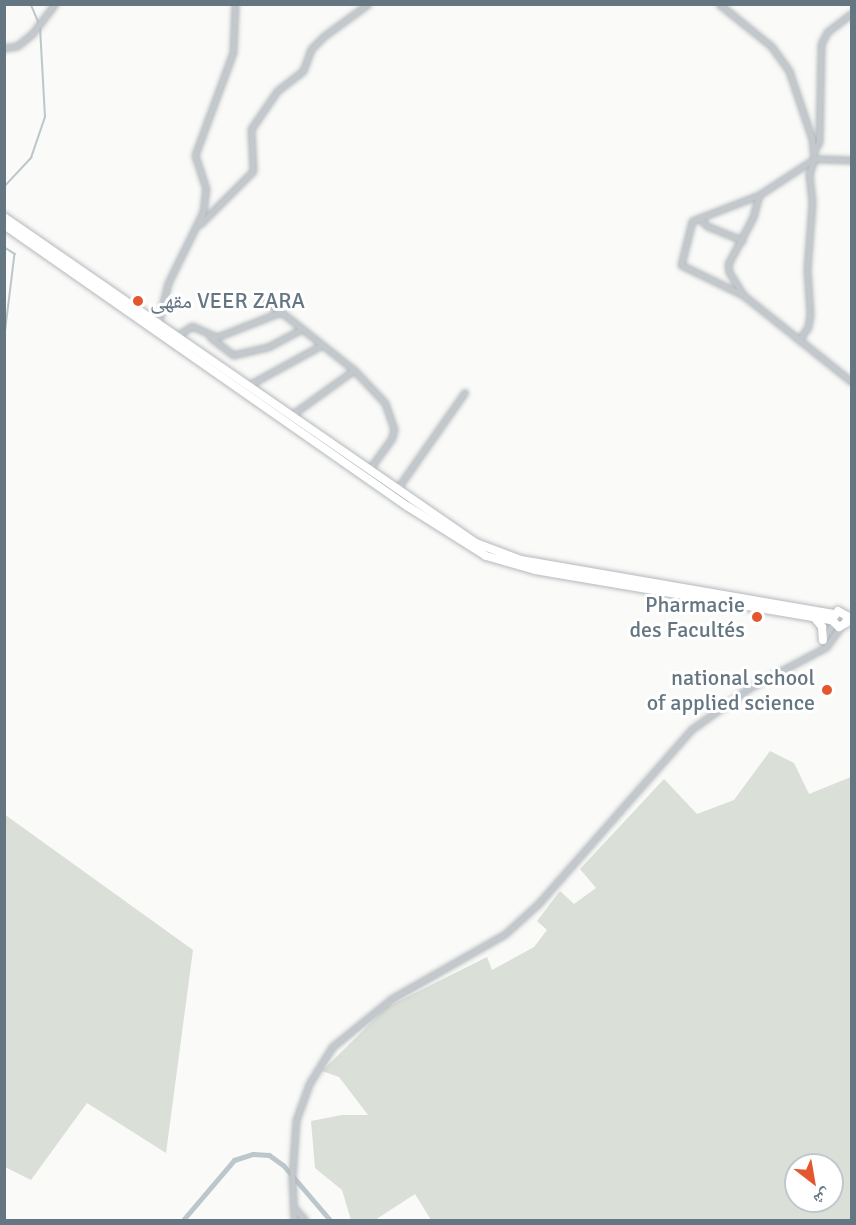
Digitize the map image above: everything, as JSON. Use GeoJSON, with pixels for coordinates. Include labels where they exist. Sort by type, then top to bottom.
{"type":"FeatureCollection","features":[{"type":"Feature","properties":{"kind":"highway"},"geometry":{"type":"LineString","coordinates":[[4,217],[396,490],[476,543],[521,560],[842,620]]}},
{"type":"Feature","properties":{"kind":"highway"},"geometry":{"type":"LineString","coordinates":[[4,225],[406,506],[486,556],[535,570],[842,620]]}},
{"type":"Feature","properties":{"kind":"highway"},"geometry":{"type":"LineString","coordinates":[[814,617],[823,640]]}},
{"type":"Feature","properties":{"kind":"street"},"geometry":{"type":"LineString","coordinates":[[4,48],[17,46],[32,34],[55,4]]}},
{"type":"Feature","properties":{"kind":"street"},"geometry":{"type":"LineString","coordinates":[[158,325],[168,283],[199,225],[207,189],[195,155],[233,52],[235,4]]}},
{"type":"Feature","properties":{"kind":"street"},"geometry":{"type":"LineString","coordinates":[[199,225],[239,189],[253,171],[251,129],[278,91],[303,71],[311,49],[324,36],[368,4]]}},
{"type":"Feature","properties":{"kind":"street"},"geometry":{"type":"LineString","coordinates":[[719,4],[771,46],[789,71],[812,139],[813,156]]}},
{"type":"Feature","properties":{"kind":"street"},"geometry":{"type":"LineString","coordinates":[[799,340],[808,327],[810,314],[807,269],[812,203],[809,174],[819,142],[821,44],[827,32],[852,13]]}},
{"type":"Feature","properties":{"kind":"street"},"geometry":{"type":"LineString","coordinates":[[852,160],[813,156],[759,195],[699,218],[689,225],[681,265],[743,295],[852,382]]}},
{"type":"Feature","properties":{"kind":"street"},"geometry":{"type":"LineString","coordinates":[[743,295],[728,268],[742,240],[759,195]]}},
{"type":"Feature","properties":{"kind":"street"},"geometry":{"type":"LineString","coordinates":[[699,218],[706,226],[742,240]]}},
{"type":"Feature","properties":{"kind":"street"},"geometry":{"type":"LineString","coordinates":[[260,296],[354,370],[385,403],[394,429],[392,438],[369,470]]}},
{"type":"Feature","properties":{"kind":"street"},"geometry":{"type":"LineString","coordinates":[[210,337],[281,312]]}},
{"type":"Feature","properties":{"kind":"street"},"geometry":{"type":"LineString","coordinates":[[175,337],[192,326],[232,355],[268,347],[302,329]]}},
{"type":"Feature","properties":{"kind":"street"},"geometry":{"type":"LineString","coordinates":[[246,386],[322,345]]}},
{"type":"Feature","properties":{"kind":"street"},"geometry":{"type":"LineString","coordinates":[[290,416],[354,370]]}},
{"type":"Feature","properties":{"kind":"street"},"geometry":{"type":"LineString","coordinates":[[396,490],[465,392]]}},
{"type":"Feature","properties":{"kind":"street"},"geometry":{"type":"LineString","coordinates":[[818,651],[823,640],[842,620]]}},
{"type":"Feature","properties":{"kind":"street"},"geometry":{"type":"LineString","coordinates":[[294,1221],[292,1177],[301,1103],[319,1064],[332,1047],[391,999],[505,934],[538,904],[692,729],[749,688],[831,642],[842,620]]}},
{"type":"Feature","properties":{"kind":"street"},"geometry":{"type":"LineString","coordinates":[[294,1208],[305,1221]]}},
{"type":"Feature","properties":{"kind":"shaded area"},"geometry":{"type":"Polygon","coordinates":[[[770,751],[794,763],[809,794],[851,777],[851,1220],[431,1220],[415,1194],[375,1220],[351,1220],[342,1190],[315,1168],[311,1121],[342,1115],[368,1115],[339,1077],[322,1071],[387,1007],[487,957],[492,970],[534,947],[547,930],[537,921],[560,891],[574,904],[596,888],[580,869],[664,779],[697,814],[734,800],[770,751]]]}},
{"type":"Feature","properties":{"kind":"shaded area"},"geometry":{"type":"Polygon","coordinates":[[[4,814],[193,950],[166,1153],[87,1103],[31,1180],[5,1167],[4,814]]]}},
{"type":"Feature","properties":{"kind":"waterway"},"geometry":{"type":"LineString","coordinates":[[31,4],[39,23]]}},
{"type":"Feature","properties":{"kind":"waterway"},"geometry":{"type":"LineString","coordinates":[[4,187],[31,158],[45,117],[40,28]]}},
{"type":"Feature","properties":{"kind":"waterway"},"geometry":{"type":"LineString","coordinates":[[4,247],[15,254],[4,343]]}},
{"type":"Feature","properties":{"kind":"waterway"},"geometry":{"type":"LineString","coordinates":[[183,1220],[234,1160],[253,1154],[269,1155],[283,1165],[330,1220]]}},
{"type":"Feature","properties":{"kind":"place","name":"مقهى VEER ZARA"},"geometry":{"type":"Point","coordinates":[138,301]}},
{"type":"Feature","properties":{"kind":"place","name":"Pharmacie des Facultés"},"geometry":{"type":"Point","coordinates":[757,617]}},
{"type":"Feature","properties":{"kind":"place","name":"national school of applied science"},"geometry":{"type":"Point","coordinates":[827,690]}}]}
